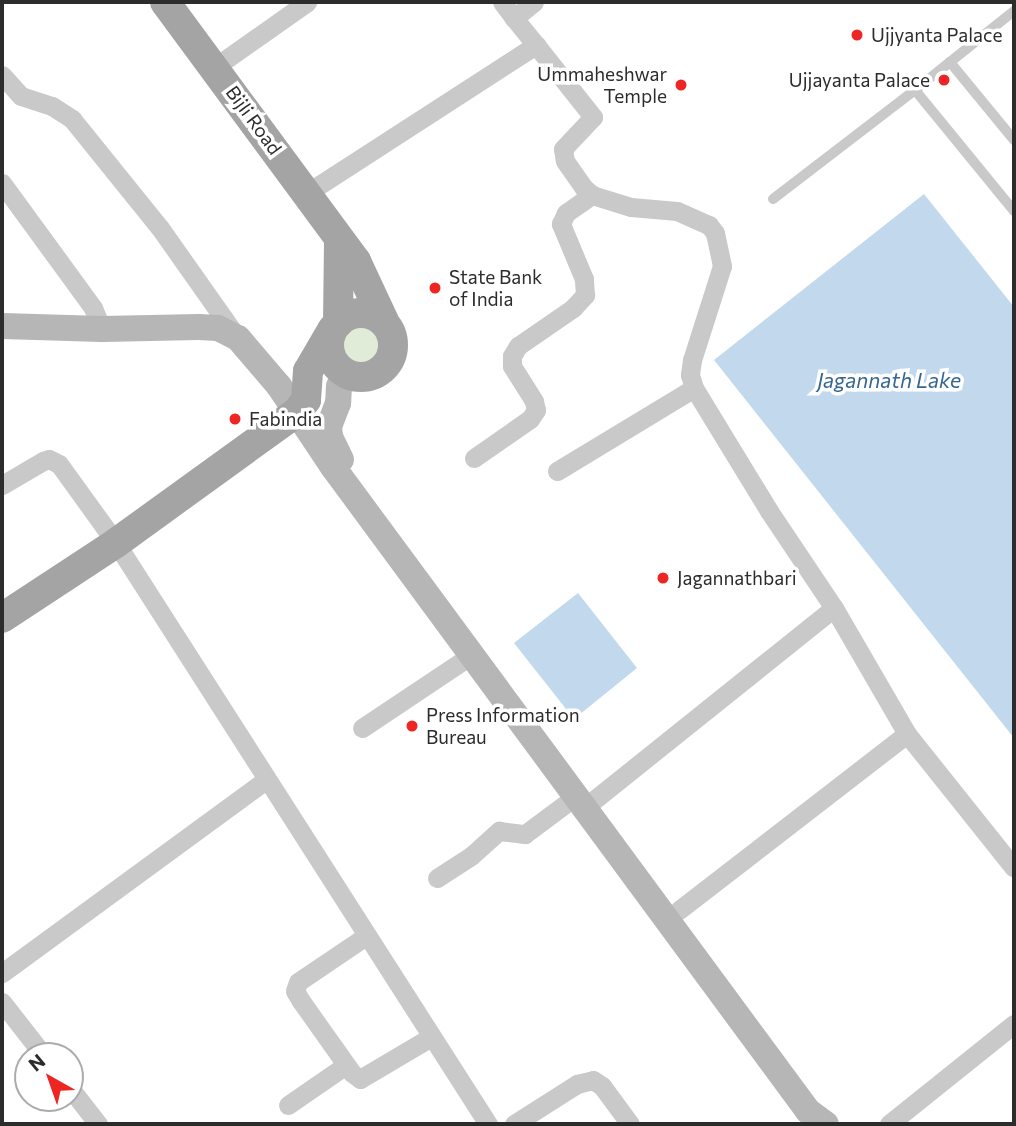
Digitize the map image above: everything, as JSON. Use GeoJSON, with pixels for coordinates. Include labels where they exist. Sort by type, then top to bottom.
{"type":"FeatureCollection","features":[{"type":"Feature","properties":{"kind":"main road","name":"Bijli Road"},"geometry":{"type":"LineString","coordinates":[[165,2],[363,272],[384,321]]}},
{"type":"Feature","properties":{"kind":"main road"},"geometry":{"type":"LineString","coordinates":[[339,242],[335,326],[330,354],[345,381]]}},
{"type":"Feature","properties":{"kind":"main road"},"geometry":{"type":"LineString","coordinates":[[2,618],[116,543],[301,406],[345,381],[367,377],[387,365],[394,342],[384,321],[362,312],[350,315],[335,326],[308,371],[301,406]]}},
{"type":"Feature","properties":{"kind":"street"},"geometry":{"type":"LineString","coordinates":[[215,67],[307,2]]}},
{"type":"Feature","properties":{"kind":"street"},"geometry":{"type":"LineString","coordinates":[[502,2],[593,117],[566,144],[562,155],[584,188],[592,195],[632,207],[677,211],[709,225],[715,233],[722,266],[692,360],[690,375],[694,388],[769,511],[834,608],[907,734],[1014,868]]}},
{"type":"Feature","properties":{"kind":"street"},"geometry":{"type":"LineString","coordinates":[[514,18],[534,2]]}},
{"type":"Feature","properties":{"kind":"street"},"geometry":{"type":"LineString","coordinates":[[307,193],[536,45]]}},
{"type":"Feature","properties":{"kind":"street"},"geometry":{"type":"LineString","coordinates":[[2,75],[21,96],[52,106],[72,119],[160,229],[238,338],[301,406],[333,467],[472,654],[585,798],[679,910],[823,1103],[824,1122]]}},
{"type":"Feature","properties":{"kind":"street"},"geometry":{"type":"LineString","coordinates":[[2,183],[93,308],[102,329]]}},
{"type":"Feature","properties":{"kind":"street"},"geometry":{"type":"LineString","coordinates":[[474,458],[530,419],[536,410],[534,401],[512,366],[512,356],[518,346],[573,308],[585,295],[584,279],[561,223],[566,213],[592,195]]}},
{"type":"Feature","properties":{"kind":"street"},"geometry":{"type":"LineString","coordinates":[[2,326],[102,329],[209,327],[218,328],[238,338]]}},
{"type":"Feature","properties":{"kind":"street"},"geometry":{"type":"LineString","coordinates":[[345,381],[329,427],[337,453],[807,1111],[824,1122]]}},
{"type":"Feature","properties":{"kind":"street"},"geometry":{"type":"LineString","coordinates":[[557,471],[694,388]]}},
{"type":"Feature","properties":{"kind":"street"},"geometry":{"type":"LineString","coordinates":[[2,485],[43,461],[54,460],[116,543],[488,1124]]}},
{"type":"Feature","properties":{"kind":"street"},"geometry":{"type":"LineString","coordinates":[[437,878],[480,850],[499,831],[525,834],[585,798],[834,608]]}},
{"type":"Feature","properties":{"kind":"street"},"geometry":{"type":"LineString","coordinates":[[362,728],[472,654]]}},
{"type":"Feature","properties":{"kind":"street"},"geometry":{"type":"LineString","coordinates":[[679,910],[907,734]]}},
{"type":"Feature","properties":{"kind":"street"},"geometry":{"type":"LineString","coordinates":[[2,974],[266,780]]}},
{"type":"Feature","properties":{"kind":"street"},"geometry":{"type":"LineString","coordinates":[[366,936],[303,977],[296,985],[301,1001],[356,1078],[365,1078],[431,1037]]}},
{"type":"Feature","properties":{"kind":"street"},"geometry":{"type":"LineString","coordinates":[[2,1002],[33,1042]]}},
{"type":"Feature","properties":{"kind":"street"},"geometry":{"type":"LineString","coordinates":[[889,1124],[1014,1024]]}},
{"type":"Feature","properties":{"kind":"street"},"geometry":{"type":"LineString","coordinates":[[288,1105],[346,1065]]}},
{"type":"Feature","properties":{"kind":"street"},"geometry":{"type":"LineString","coordinates":[[514,1124],[577,1084],[593,1080],[602,1086],[630,1124]]}},
{"type":"Feature","properties":{"kind":"street"},"geometry":{"type":"LineString","coordinates":[[84,1106],[98,1124]]}},
{"type":"Feature","properties":{"kind":"lane"},"geometry":{"type":"LineString","coordinates":[[773,199],[1014,11]]}},
{"type":"Feature","properties":{"kind":"lane"},"geometry":{"type":"LineString","coordinates":[[950,62],[1014,140]]}},
{"type":"Feature","properties":{"kind":"lane"},"geometry":{"type":"LineString","coordinates":[[915,90],[1014,211]]}},
{"type":"Feature","properties":{"kind":"green space"},"geometry":{"type":"Polygon","coordinates":[[[359,326],[372,332],[378,345],[372,358],[359,364],[346,358],[340,345],[346,332],[359,326]]]}},
{"type":"Feature","properties":{"kind":"water","name":"Jagannath Lake"},"geometry":{"type":"Polygon","coordinates":[[[924,194],[1014,307],[1014,738],[714,360],[924,194]]]}},
{"type":"Feature","properties":{"kind":"water"},"geometry":{"type":"Polygon","coordinates":[[[578,593],[637,668],[574,719],[514,643],[578,593]]]}},
{"type":"Feature","properties":{"kind":"place","name":"Ujjyanta Palace"},"geometry":{"type":"Point","coordinates":[857,35]}},
{"type":"Feature","properties":{"kind":"place","name":"Ujjayanta Palace"},"geometry":{"type":"Point","coordinates":[944,80]}},
{"type":"Feature","properties":{"kind":"place","name":"Ummaheshwar Temple"},"geometry":{"type":"Point","coordinates":[681,85]}},
{"type":"Feature","properties":{"kind":"place","name":"State Bank of India"},"geometry":{"type":"Point","coordinates":[435,288]}},
{"type":"Feature","properties":{"kind":"place","name":"Fabindia"},"geometry":{"type":"Point","coordinates":[235,419]}},
{"type":"Feature","properties":{"kind":"place","name":"Jagannathbari"},"geometry":{"type":"Point","coordinates":[663,578]}},
{"type":"Feature","properties":{"kind":"place","name":"Press Information Bureau"},"geometry":{"type":"Point","coordinates":[412,726]}}]}
